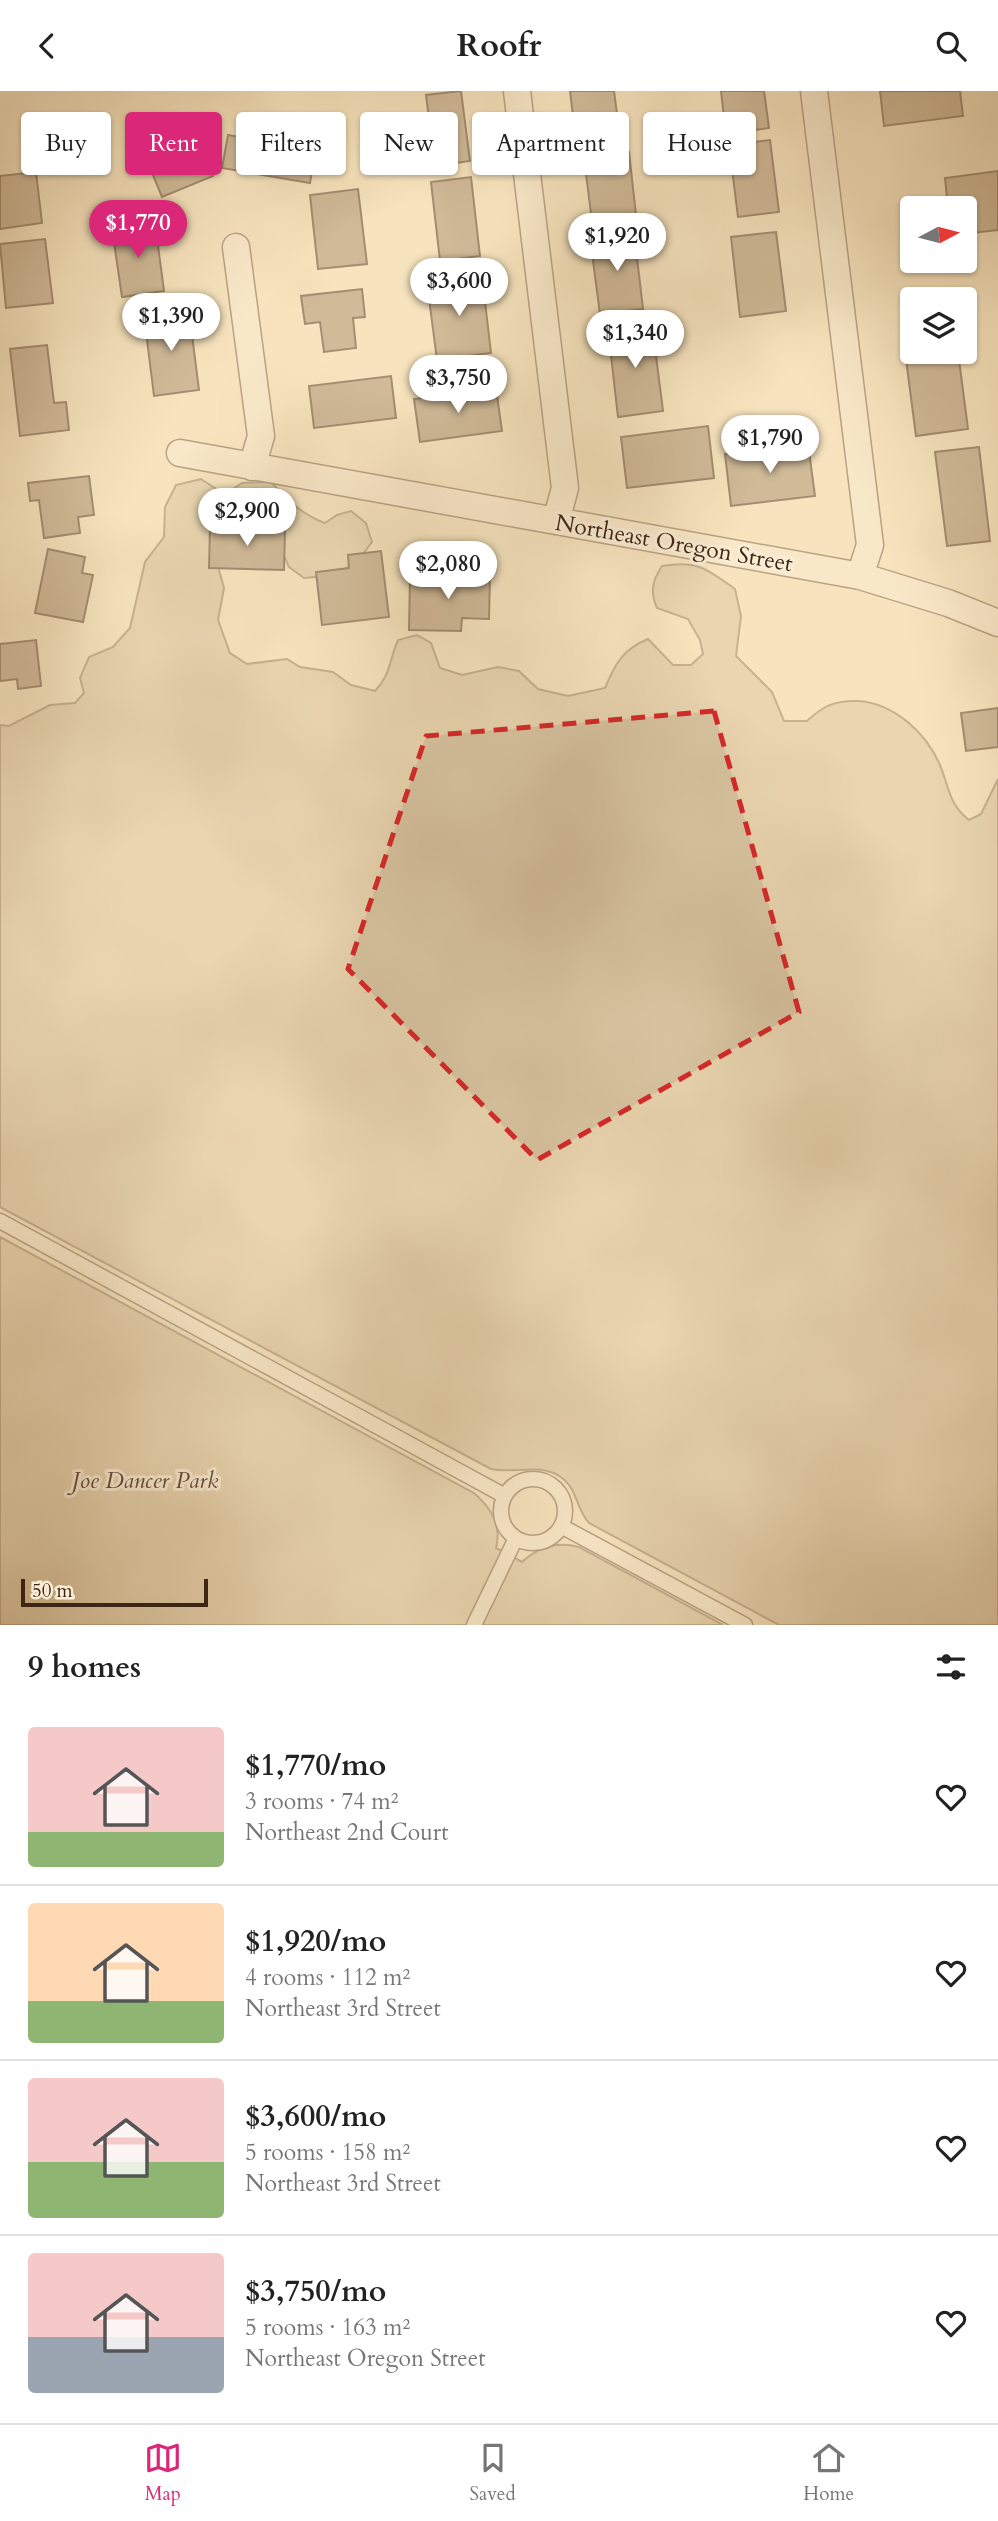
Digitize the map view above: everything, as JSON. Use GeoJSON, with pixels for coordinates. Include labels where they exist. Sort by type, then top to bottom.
{"type":"FeatureCollection","features":[{"type":"Feature","properties":{"kind":"street"},"geometry":{"type":"LineString","coordinates":[[517,91],[565,488],[556,521]]}},
{"type":"Feature","properties":{"kind":"street"},"geometry":{"type":"LineString","coordinates":[[814,91],[870,545],[860,576]]}},
{"type":"Feature","properties":{"kind":"street"},"geometry":{"type":"LineString","coordinates":[[236,247],[261,436],[252,467]]}},
{"type":"Feature","properties":{"kind":"street","name":"Northeast Oregon Street"},"geometry":{"type":"LineString","coordinates":[[180,453],[860,576],[948,603],[998,623]]}},
{"type":"Feature","properties":{"kind":"lane"},"geometry":{"type":"LineString","coordinates":[[0,1221],[505,1496]]}},
{"type":"Feature","properties":{"kind":"lane"},"geometry":{"type":"LineString","coordinates":[[528,1479],[548,1482],[562,1497],[565,1506],[561,1526],[546,1540],[536,1543],[516,1538],[503,1524],[501,1514],[510,1487],[528,1479]]}},
{"type":"Feature","properties":{"kind":"lane"},"geometry":{"type":"LineString","coordinates":[[561,1526],[746,1625]]}},
{"type":"Feature","properties":{"kind":"lane"},"geometry":{"type":"LineString","coordinates":[[474,1625],[516,1538]]}},
{"type":"Feature","properties":{"kind":"highlighted area"},"geometry":{"type":"Polygon","coordinates":[[[714,711],[799,1012],[537,1160],[348,969],[426,736],[714,711]]]}},
{"type":"Feature","properties":{"kind":"green space"},"geometry":{"type":"Polygon","coordinates":[[[201,479],[218,490],[233,489],[242,483],[271,482],[302,511],[325,523],[337,515],[351,511],[366,523],[372,542],[358,559],[343,570],[316,577],[304,578],[289,567],[277,540],[215,556],[224,588],[218,620],[230,653],[247,664],[287,659],[300,667],[333,672],[351,685],[375,691],[387,673],[398,640],[417,635],[431,643],[440,668],[462,675],[498,667],[519,671],[538,689],[568,696],[605,688],[621,658],[632,647],[648,639],[673,665],[691,665],[703,654],[700,640],[688,619],[657,608],[653,597],[654,582],[662,566],[694,565],[709,571],[735,589],[741,616],[736,656],[772,692],[784,721],[807,721],[825,707],[844,701],[872,703],[897,714],[918,731],[934,753],[953,802],[969,820],[981,814],[998,779],[998,1625],[779,1625],[589,1523],[569,1485],[552,1472],[491,1469],[0,1207],[0,725],[9,726],[50,705],[75,703],[84,693],[80,678],[89,657],[113,647],[130,628],[145,562],[164,537],[165,507],[176,485],[201,479]]]}},
{"type":"Feature","properties":{"kind":"green space","name":"Joe Dancer Park"},"geometry":{"type":"Polygon","coordinates":[[[0,1237],[474,1493],[494,1517],[496,1548],[522,1562],[535,1552],[548,1547],[579,1547],[723,1625],[0,1625],[0,1237]]]}},
{"type":"Feature","properties":{"kind":"building"},"geometry":{"type":"Polygon","coordinates":[[[461,91],[470,161],[458,163],[458,112],[428,112],[426,95],[461,91]]]}},
{"type":"Feature","properties":{"kind":"building"},"geometry":{"type":"Polygon","coordinates":[[[570,91],[614,91],[617,112],[573,112],[570,91]]]}},
{"type":"Feature","properties":{"kind":"building"},"geometry":{"type":"Polygon","coordinates":[[[721,91],[764,91],[769,128],[756,130],[756,112],[723,112],[721,91]]]}},
{"type":"Feature","properties":{"kind":"building"},"geometry":{"type":"Polygon","coordinates":[[[880,91],[960,91],[963,116],[884,126],[880,91]]]}},
{"type":"Feature","properties":{"kind":"building"},"geometry":{"type":"Polygon","coordinates":[[[228,135],[236,136],[236,170],[222,168],[228,135]]]}},
{"type":"Feature","properties":{"kind":"building"},"geometry":{"type":"Polygon","coordinates":[[[770,140],[779,212],[738,217],[733,175],[756,175],[756,142],[770,140]]]}},
{"type":"Feature","properties":{"kind":"building"},"geometry":{"type":"Polygon","coordinates":[[[629,152],[637,224],[593,229],[586,175],[629,175],[629,152]]]}},
{"type":"Feature","properties":{"kind":"building"},"geometry":{"type":"Polygon","coordinates":[[[998,171],[998,230],[977,232],[977,196],[947,196],[945,178],[998,171]]]}},
{"type":"Feature","properties":{"kind":"building"},"geometry":{"type":"Polygon","coordinates":[[[36,175],[42,223],[0,229],[0,176],[36,175]]]}},
{"type":"Feature","properties":{"kind":"building"},"geometry":{"type":"Polygon","coordinates":[[[153,175],[213,176],[162,197],[153,175]]]}},
{"type":"Feature","properties":{"kind":"building"},"geometry":{"type":"Polygon","coordinates":[[[263,175],[311,175],[310,183],[263,175]]]}},
{"type":"Feature","properties":{"kind":"building"},"geometry":{"type":"Polygon","coordinates":[[[471,177],[480,256],[440,261],[431,182],[471,177]]]}},
{"type":"Feature","properties":{"kind":"building"},"geometry":{"type":"Polygon","coordinates":[[[358,189],[367,264],[318,269],[310,195],[358,189]]]}},
{"type":"Feature","properties":{"kind":"building"},"geometry":{"type":"Polygon","coordinates":[[[155,223],[164,291],[122,297],[112,229],[155,223]]]}},
{"type":"Feature","properties":{"kind":"building"},"geometry":{"type":"Polygon","coordinates":[[[634,232],[643,309],[600,314],[590,238],[634,232]]]}},
{"type":"Feature","properties":{"kind":"building"},"geometry":{"type":"Polygon","coordinates":[[[776,232],[786,311],[740,317],[731,237],[776,232]]]}},
{"type":"Feature","properties":{"kind":"building"},"geometry":{"type":"Polygon","coordinates":[[[45,239],[53,303],[6,308],[0,244],[45,239]]]}},
{"type":"Feature","properties":{"kind":"building"},"geometry":{"type":"Polygon","coordinates":[[[482,276],[491,353],[437,360],[427,283],[482,276]]]}},
{"type":"Feature","properties":{"kind":"building"},"geometry":{"type":"Polygon","coordinates":[[[362,289],[365,317],[353,318],[356,348],[324,352],[320,322],[305,324],[301,296],[362,289]]]}},
{"type":"Feature","properties":{"kind":"building"},"geometry":{"type":"Polygon","coordinates":[[[189,311],[199,390],[154,396],[144,316],[189,311]]]}},
{"type":"Feature","properties":{"kind":"building"},"geometry":{"type":"Polygon","coordinates":[[[652,324],[663,411],[618,417],[608,329],[652,324]]]}},
{"type":"Feature","properties":{"kind":"building"},"geometry":{"type":"Polygon","coordinates":[[[47,345],[54,403],[66,402],[69,430],[20,436],[10,349],[47,345]]]}},
{"type":"Feature","properties":{"kind":"building"},"geometry":{"type":"Polygon","coordinates":[[[907,364],[960,364],[968,429],[916,436],[907,364]]]}},
{"type":"Feature","properties":{"kind":"building"},"geometry":{"type":"Polygon","coordinates":[[[391,376],[396,418],[314,428],[309,386],[391,376]]]}},
{"type":"Feature","properties":{"kind":"building"},"geometry":{"type":"Polygon","coordinates":[[[496,388],[502,431],[420,442],[414,399],[496,388]]]}},
{"type":"Feature","properties":{"kind":"building"},"geometry":{"type":"Polygon","coordinates":[[[708,426],[714,478],[627,488],[621,437],[708,426]]]}},
{"type":"Feature","properties":{"kind":"building"},"geometry":{"type":"Polygon","coordinates":[[[808,444],[815,496],[731,506],[725,454],[808,444]]]}},
{"type":"Feature","properties":{"kind":"building"},"geometry":{"type":"Polygon","coordinates":[[[979,447],[990,541],[947,546],[935,452],[979,447]]]}},
{"type":"Feature","properties":{"kind":"building"},"geometry":{"type":"Polygon","coordinates":[[[89,476],[94,515],[78,517],[80,533],[44,538],[39,500],[30,501],[28,483],[89,476]]]}},
{"type":"Feature","properties":{"kind":"building"},"geometry":{"type":"Polygon","coordinates":[[[210,526],[285,528],[284,570],[209,568],[210,526]]]}},
{"type":"Feature","properties":{"kind":"building"},"geometry":{"type":"Polygon","coordinates":[[[48,549],[85,557],[82,573],[93,575],[83,622],[35,613],[48,549]]]}},
{"type":"Feature","properties":{"kind":"building"},"geometry":{"type":"Polygon","coordinates":[[[381,551],[389,617],[322,625],[316,572],[349,568],[348,555],[381,551]]]}},
{"type":"Feature","properties":{"kind":"building"},"geometry":{"type":"Polygon","coordinates":[[[454,573],[490,574],[489,619],[462,618],[461,631],[409,630],[410,577],[453,578],[454,573]]]}},
{"type":"Feature","properties":{"kind":"building"},"geometry":{"type":"Polygon","coordinates":[[[36,640],[41,686],[18,689],[17,679],[0,681],[0,644],[36,640]]]}},
{"type":"Feature","properties":{"kind":"building"},"geometry":{"type":"Polygon","coordinates":[[[998,708],[998,747],[966,751],[961,713],[998,708]]]}}]}
